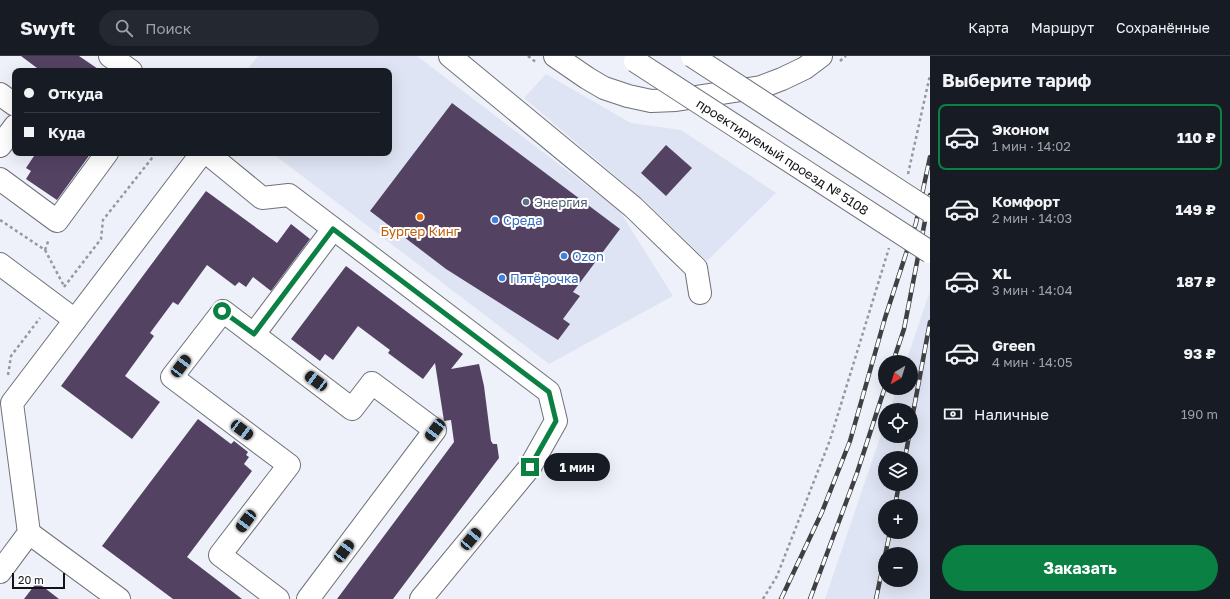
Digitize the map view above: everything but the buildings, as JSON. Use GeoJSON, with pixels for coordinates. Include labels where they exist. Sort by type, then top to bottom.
{"type":"FeatureCollection","features":[{"type":"Feature","properties":{"kind":"main road"},"geometry":{"type":"LineString","coordinates":[[110,56],[127,68]]}},
{"type":"Feature","properties":{"kind":"main road"},"geometry":{"type":"LineString","coordinates":[[450,56],[633,207],[696,268],[700,293]]}},
{"type":"Feature","properties":{"kind":"main road"},"geometry":{"type":"LineString","coordinates":[[555,56],[586,78],[604,88],[628,96],[651,101],[676,100],[761,87],[805,68],[821,56]]}},
{"type":"Feature","properties":{"kind":"main road"},"geometry":{"type":"LineString","coordinates":[[692,56],[930,211]]}},
{"type":"Feature","properties":{"kind":"main road","name":"проектируемый проезд № 5108"},"geometry":{"type":"LineString","coordinates":[[635,61],[930,252]]}},
{"type":"Feature","properties":{"kind":"main road"},"geometry":{"type":"LineString","coordinates":[[0,94],[12,103]]}},
{"type":"Feature","properties":{"kind":"main road"},"geometry":{"type":"LineString","coordinates":[[0,146],[12,130]]}},
{"type":"Feature","properties":{"kind":"main road"},"geometry":{"type":"LineString","coordinates":[[0,178],[58,221],[105,156]]}},
{"type":"Feature","properties":{"kind":"main road"},"geometry":{"type":"LineString","coordinates":[[0,572],[29,533],[12,403],[200,156]]}},
{"type":"Feature","properties":{"kind":"main road"},"geometry":{"type":"LineString","coordinates":[[210,156],[262,198],[289,195],[549,392],[556,421],[530,467],[421,599]]}},
{"type":"Feature","properties":{"kind":"main road"},"geometry":{"type":"LineString","coordinates":[[254,334],[333,229]]}},
{"type":"Feature","properties":{"kind":"main road"},"geometry":{"type":"LineString","coordinates":[[0,264],[58,294],[75,320]]}},
{"type":"Feature","properties":{"kind":"main road"},"geometry":{"type":"LineString","coordinates":[[278,599],[220,555],[289,465],[172,377],[222,311],[352,409],[372,383],[435,430],[308,599]]}},
{"type":"Feature","properties":{"kind":"main road"},"geometry":{"type":"LineString","coordinates":[[29,533],[119,599]]}},
{"type":"Feature","properties":{"kind":"path"},"geometry":{"type":"LineString","coordinates":[[907,176],[930,75]]}},
{"type":"Feature","properties":{"kind":"path"},"geometry":{"type":"LineString","coordinates":[[12,403],[6,384],[11,356],[101,239],[104,220],[154,156]]}},
{"type":"Feature","properties":{"kind":"path"},"geometry":{"type":"LineString","coordinates":[[0,220],[45,250],[58,294]]}},
{"type":"Feature","properties":{"kind":"path"},"geometry":{"type":"LineString","coordinates":[[763,599],[777,576],[830,440],[891,242]]}},
{"type":"Feature","properties":{"kind":"shaded area"},"geometry":{"type":"Polygon","coordinates":[[[258,56],[417,56],[619,210],[673,296],[549,364],[276,156],[392,156],[392,68],[248,68],[258,56]]]}},
{"type":"Feature","properties":{"kind":"shaded area"},"geometry":{"type":"Polygon","coordinates":[[[546,74],[631,123],[681,130],[776,193],[707,261],[647,203],[524,98],[546,74]]]}},
{"type":"Feature","properties":{"kind":"shaded area"},"geometry":{"type":"Polygon","coordinates":[[[930,291],[930,599],[825,599],[878,443],[918,443],[918,403],[892,403],[895,395],[918,395],[918,355],[908,355],[930,291]]]}},
{"type":"Feature","properties":{"kind":"railway"},"geometry":{"type":"LineString","coordinates":[[781,599],[822,512],[850,441],[885,318],[916,223],[930,157]]}},
{"type":"Feature","properties":{"kind":"railway"},"geometry":{"type":"LineString","coordinates":[[895,355],[904,329],[930,195]]}},
{"type":"Feature","properties":{"kind":"railway"},"geometry":{"type":"LineString","coordinates":[[915,403],[930,322]]}},
{"type":"Feature","properties":{"kind":"railway"},"geometry":{"type":"LineString","coordinates":[[810,599],[857,473],[882,395]]}},
{"type":"Feature","properties":{"kind":"railway"},"geometry":{"type":"LineString","coordinates":[[906,451],[908,443]]}},
{"type":"Feature","properties":{"kind":"railway"},"geometry":{"type":"LineString","coordinates":[[896,499],[898,491]]}},
{"type":"Feature","properties":{"kind":"railway"},"geometry":{"type":"LineString","coordinates":[[876,599],[889,539]]}},
{"type":"Feature","properties":{"kind":"place","name":"Энергия"},"geometry":{"type":"Point","coordinates":[526,202]}},
{"type":"Feature","properties":{"kind":"place","name":"Бургер Кинг"},"geometry":{"type":"Point","coordinates":[420,217]}},
{"type":"Feature","properties":{"kind":"place","name":"Среда"},"geometry":{"type":"Point","coordinates":[495,220]}},
{"type":"Feature","properties":{"kind":"place","name":"Ozon"},"geometry":{"type":"Point","coordinates":[564,256]}},
{"type":"Feature","properties":{"kind":"place","name":"Пятёрочка"},"geometry":{"type":"Point","coordinates":[502,278]}},
{"type":"Feature","properties":{"kind":"route"},"geometry":{"type":"LineString","coordinates":[[222,311],[254,334],[333,229],[549,392],[556,421],[530,467]]}}]}
